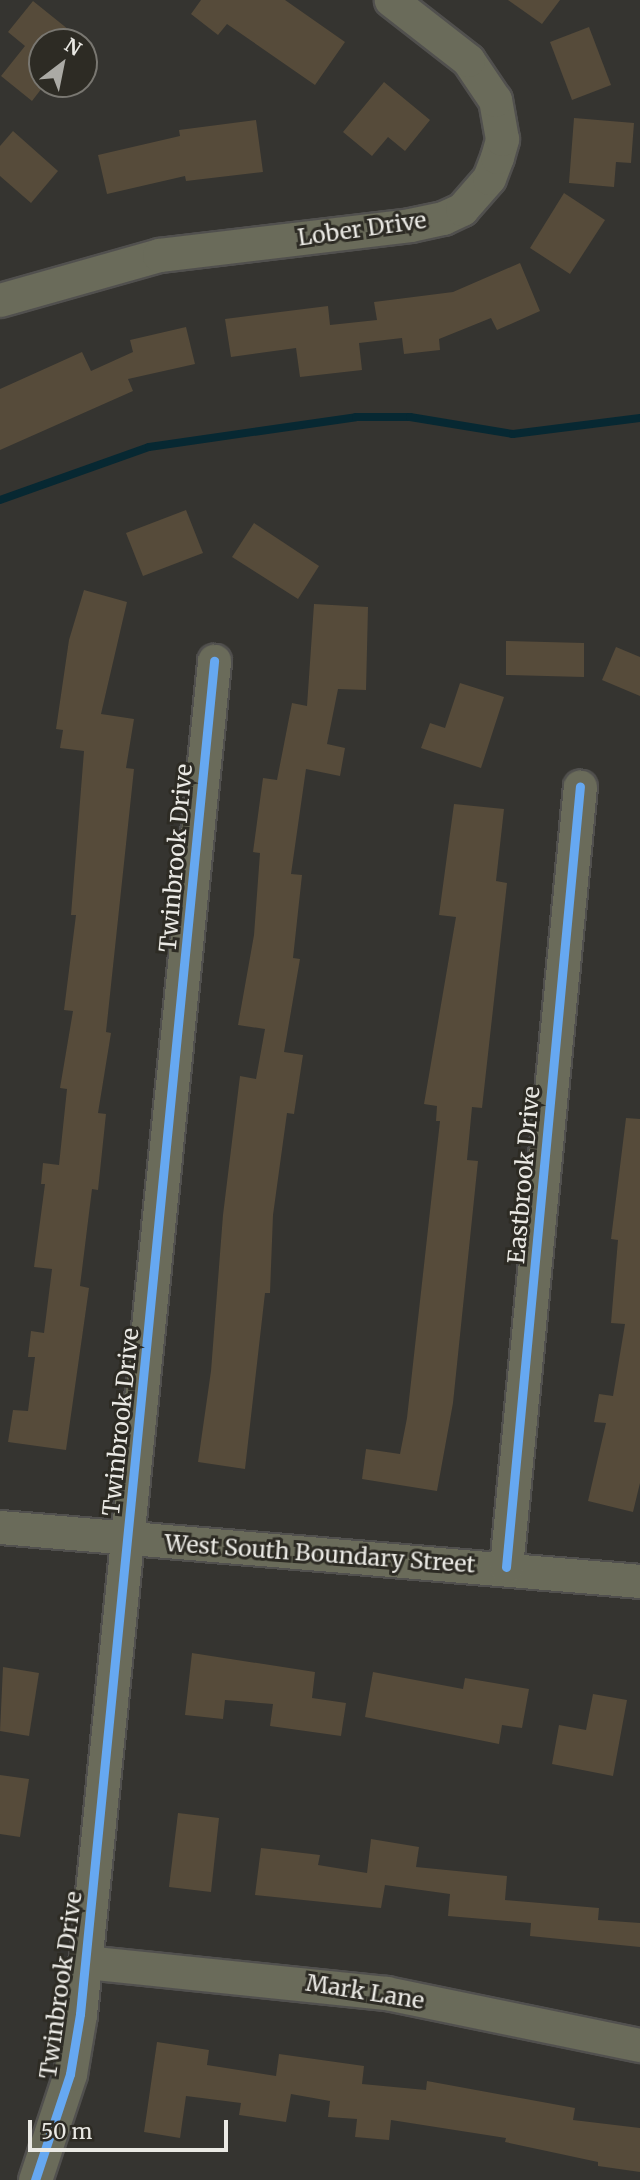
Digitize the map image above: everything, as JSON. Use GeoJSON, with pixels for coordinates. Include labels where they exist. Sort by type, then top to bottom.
{"type":"FeatureCollection","features":[{"type":"Feature","properties":{"kind":"street","name":"Lober Drive"},"geometry":{"type":"LineString","coordinates":[[0,300],[159,255],[410,225],[443,218],[462,209],[489,178],[497,157],[502,139],[495,100],[468,60],[391,0]]}},
{"type":"Feature","properties":{"kind":"street","name":"Twinbrook Drive"},"geometry":{"type":"LineString","coordinates":[[35,2180],[70,2074],[86,1962],[214,661]]}},
{"type":"Feature","properties":{"kind":"street","name":"Eastbrook Drive"},"geometry":{"type":"LineString","coordinates":[[506,1567],[580,786]]}},
{"type":"Feature","properties":{"kind":"street","name":"West South Boundary Street"},"geometry":{"type":"LineString","coordinates":[[0,1527],[128,1540],[506,1567],[640,1581]]}},
{"type":"Feature","properties":{"kind":"street","name":"Mark Lane"},"geometry":{"type":"LineString","coordinates":[[86,1962],[386,1993],[640,2045]]}},
{"type":"Feature","properties":{"kind":"building"},"geometry":{"type":"Polygon","coordinates":[[[201,0],[285,0],[345,42],[315,85],[227,24],[218,35],[191,14],[201,0]]]}},
{"type":"Feature","properties":{"kind":"building"},"geometry":{"type":"Polygon","coordinates":[[[508,0],[560,0],[542,24],[508,0]]]}},
{"type":"Feature","properties":{"kind":"building"},"geometry":{"type":"Polygon","coordinates":[[[33,1],[67,28],[28,28],[28,98],[1,76],[25,46],[8,32],[33,1]]]}},
{"type":"Feature","properties":{"kind":"building"},"geometry":{"type":"Polygon","coordinates":[[[589,27],[611,85],[572,100],[550,42],[589,27]]]}},
{"type":"Feature","properties":{"kind":"building"},"geometry":{"type":"Polygon","coordinates":[[[384,82],[430,120],[405,151],[388,137],[372,156],[343,132],[384,82]]]}},
{"type":"Feature","properties":{"kind":"building"},"geometry":{"type":"Polygon","coordinates":[[[574,118],[634,123],[631,163],[616,162],[614,187],[569,183],[574,118]]]}},
{"type":"Feature","properties":{"kind":"building"},"geometry":{"type":"Polygon","coordinates":[[[256,120],[263,172],[186,181],[185,176],[107,194],[98,155],[180,136],[179,130],[256,120]]]}},
{"type":"Feature","properties":{"kind":"building"},"geometry":{"type":"Polygon","coordinates":[[[13,131],[58,171],[31,203],[0,176],[0,146],[13,131]]]}},
{"type":"Feature","properties":{"kind":"building"},"geometry":{"type":"Polygon","coordinates":[[[564,193],[605,220],[570,274],[530,248],[564,193]]]}},
{"type":"Feature","properties":{"kind":"building"},"geometry":{"type":"Polygon","coordinates":[[[520,263],[540,311],[497,330],[491,318],[439,339],[440,350],[404,354],[402,338],[359,343],[362,370],[300,377],[296,348],[231,357],[225,319],[328,306],[330,325],[377,320],[374,302],[453,292],[520,263]]]}},
{"type":"Feature","properties":{"kind":"building"},"geometry":{"type":"Polygon","coordinates":[[[186,327],[195,364],[128,379],[133,391],[0,450],[0,389],[82,352],[91,371],[133,352],[130,340],[186,327]]]}},
{"type":"Feature","properties":{"kind":"building"},"geometry":{"type":"Polygon","coordinates":[[[186,510],[203,553],[143,576],[126,533],[186,510]]]}},
{"type":"Feature","properties":{"kind":"building"},"geometry":{"type":"Polygon","coordinates":[[[254,523],[319,566],[298,599],[232,557],[254,523]]]}},
{"type":"Feature","properties":{"kind":"building"},"geometry":{"type":"Polygon","coordinates":[[[84,590],[127,602],[101,714],[134,719],[126,768],[134,769],[106,1032],[111,1033],[98,1113],[106,1114],[98,1190],[92,1189],[80,1286],[89,1288],[66,1450],[8,1442],[13,1410],[28,1411],[35,1357],[28,1357],[31,1331],[44,1333],[52,1269],[34,1267],[45,1184],[41,1184],[43,1163],[59,1165],[67,1089],[60,1088],[73,1011],[64,1010],[76,915],[71,915],[84,751],[60,748],[63,730],[56,729],[69,640],[84,590]]]}},
{"type":"Feature","properties":{"kind":"building"},"geometry":{"type":"Polygon","coordinates":[[[314,604],[368,607],[366,690],[338,689],[327,744],[345,748],[340,776],[306,769],[291,874],[302,875],[293,958],[300,959],[284,1052],[303,1055],[294,1114],[287,1113],[273,1215],[270,1293],[265,1293],[245,1469],[198,1462],[211,1371],[223,1215],[240,1076],[256,1079],[265,1029],[238,1025],[254,935],[260,853],[253,852],[263,778],[277,780],[292,703],[307,706],[314,604]]]}},
{"type":"Feature","properties":{"kind":"building"},"geometry":{"type":"Polygon","coordinates":[[[506,641],[584,643],[584,677],[506,675],[506,641]]]}},
{"type":"Feature","properties":{"kind":"building"},"geometry":{"type":"Polygon","coordinates":[[[616,647],[640,657],[640,696],[602,680],[616,647]]]}},
{"type":"Feature","properties":{"kind":"building"},"geometry":{"type":"Polygon","coordinates":[[[460,683],[504,697],[481,768],[421,748],[430,723],[445,728],[460,683]]]}},
{"type":"Feature","properties":{"kind":"building"},"geometry":{"type":"Polygon","coordinates":[[[454,804],[504,809],[496,881],[507,883],[482,1108],[472,1107],[467,1160],[478,1161],[453,1403],[437,1491],[362,1479],[366,1449],[400,1454],[407,1418],[440,1121],[436,1121],[437,1106],[424,1104],[456,917],[439,915],[454,804]]]}},
{"type":"Feature","properties":{"kind":"building"},"geometry":{"type":"Polygon","coordinates":[[[626,1118],[640,1119],[640,1483],[633,1512],[588,1501],[606,1423],[594,1422],[599,1394],[613,1396],[625,1324],[611,1323],[618,1240],[611,1239],[626,1118]]]}},
{"type":"Feature","properties":{"kind":"building"},"geometry":{"type":"Polygon","coordinates":[[[192,1653],[315,1672],[312,1698],[346,1703],[341,1736],[270,1726],[273,1704],[225,1700],[223,1719],[185,1715],[192,1653]]]}},
{"type":"Feature","properties":{"kind":"building"},"geometry":{"type":"Polygon","coordinates":[[[3,1667],[39,1673],[29,1736],[0,1731],[3,1667]]]}},
{"type":"Feature","properties":{"kind":"building"},"geometry":{"type":"Polygon","coordinates":[[[373,1672],[463,1689],[465,1678],[529,1689],[522,1728],[502,1725],[499,1744],[365,1717],[373,1672]]]}},
{"type":"Feature","properties":{"kind":"building"},"geometry":{"type":"Polygon","coordinates":[[[593,1694],[627,1700],[613,1776],[552,1764],[559,1725],[586,1730],[593,1694]]]}},
{"type":"Feature","properties":{"kind":"building"},"geometry":{"type":"Polygon","coordinates":[[[0,1775],[29,1779],[20,1837],[0,1834],[0,1775]]]}},
{"type":"Feature","properties":{"kind":"building"},"geometry":{"type":"Polygon","coordinates":[[[178,1813],[219,1818],[211,1892],[169,1887],[178,1813]]]}},
{"type":"Feature","properties":{"kind":"building"},"geometry":{"type":"Polygon","coordinates":[[[371,1839],[419,1847],[416,1867],[507,1876],[505,1900],[599,1908],[598,1920],[640,1923],[640,1947],[530,1936],[531,1923],[448,1916],[450,1894],[385,1885],[381,1908],[255,1895],[261,1848],[320,1855],[318,1865],[367,1873],[371,1839]]]}},
{"type":"Feature","properties":{"kind":"building"},"geometry":{"type":"Polygon","coordinates":[[[157,2042],[209,2050],[207,2065],[276,2076],[279,2054],[364,2066],[362,2084],[426,2090],[427,2081],[575,2108],[573,2120],[640,2128],[640,2172],[598,2166],[598,2162],[505,2142],[506,2138],[391,2120],[389,2140],[355,2137],[357,2119],[328,2117],[330,2101],[291,2094],[286,2122],[239,2115],[241,2103],[186,2096],[180,2138],[144,2132],[157,2042]]]}},
{"type":"Feature","properties":{"kind":"waterway"},"geometry":{"type":"LineString","coordinates":[[0,500],[149,447],[356,417],[410,417],[513,434],[640,418]]}},
{"type":"Feature","properties":{"kind":"cycle path"},"geometry":{"type":"LineString","coordinates":[[35,2180],[70,2074],[80,2014],[214,661]]}},
{"type":"Feature","properties":{"kind":"cycle path"},"geometry":{"type":"LineString","coordinates":[[506,1567],[580,786]]}}]}
